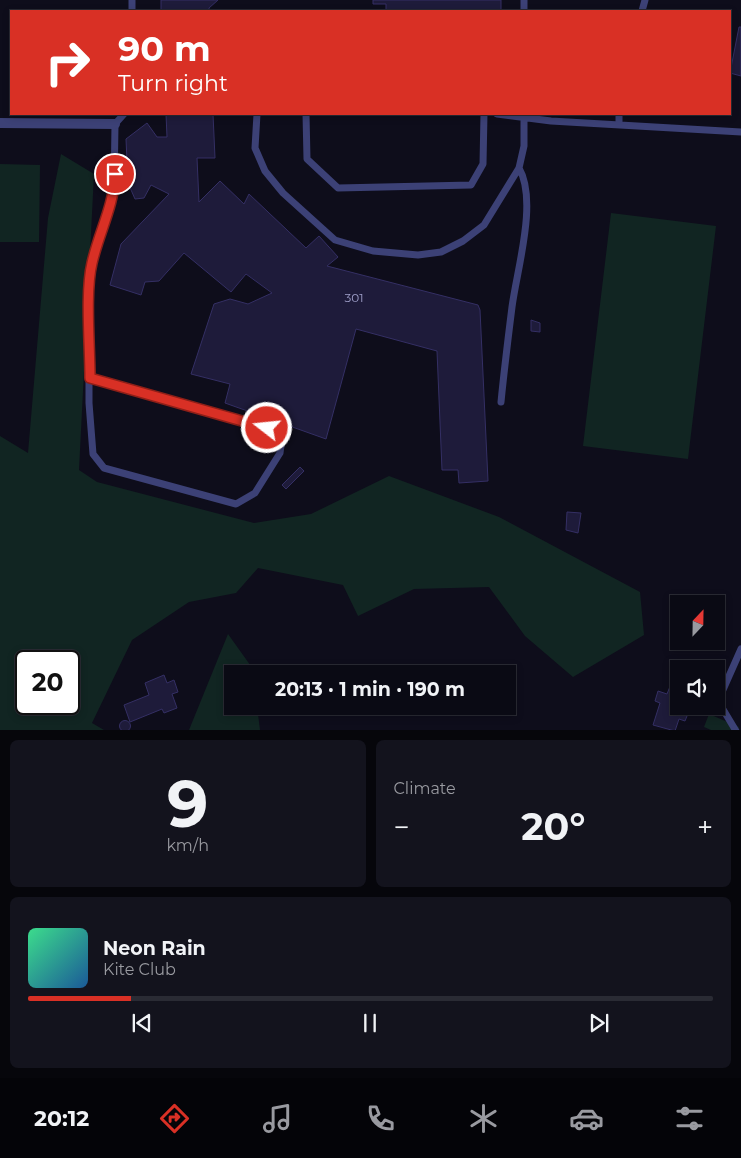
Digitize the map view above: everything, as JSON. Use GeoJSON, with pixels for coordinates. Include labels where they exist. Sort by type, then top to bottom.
{"type":"FeatureCollection","features":[{"type":"Feature","properties":{"kind":"street"},"geometry":{"type":"LineString","coordinates":[[0,123],[115,124]]}},
{"type":"Feature","properties":{"kind":"lane"},"geometry":{"type":"LineString","coordinates":[[90,378],[267,428],[282,438],[280,453],[255,493],[236,504],[104,468],[93,454],[89,403],[91,263],[114,192],[115,124],[123,115]]}},
{"type":"Feature","properties":{"kind":"lane"},"geometry":{"type":"LineString","coordinates":[[257,115],[255,148],[265,171],[283,193],[336,240],[373,251],[418,255],[441,252],[463,241],[484,225],[519,168],[524,146],[524,116]]}},
{"type":"Feature","properties":{"kind":"lane"},"geometry":{"type":"LineString","coordinates":[[306,115],[307,159],[338,188],[470,185],[483,164],[484,115]]}},
{"type":"Feature","properties":{"kind":"lane"},"geometry":{"type":"LineString","coordinates":[[510,115],[619,125],[741,132]]}},
{"type":"Feature","properties":{"kind":"lane"},"geometry":{"type":"LineString","coordinates":[[619,115],[619,125]]}},
{"type":"Feature","properties":{"kind":"lane"},"geometry":{"type":"LineString","coordinates":[[501,402],[512,305],[523,242],[527,194],[526,179],[519,168]]}},
{"type":"Feature","properties":{"kind":"lane"},"geometry":{"type":"LineString","coordinates":[[736,730],[718,701],[741,649]]}},
{"type":"Feature","properties":{"kind":"green space"},"geometry":{"type":"Polygon","coordinates":[[[61,154],[94,174],[79,470],[97,482],[254,523],[311,514],[389,476],[499,517],[640,592],[644,635],[573,677],[525,636],[489,587],[414,589],[358,616],[343,585],[258,568],[236,593],[189,602],[132,640],[92,723],[104,730],[0,730],[0,436],[28,453],[48,218],[61,154]]]}},
{"type":"Feature","properties":{"kind":"green space"},"geometry":{"type":"Polygon","coordinates":[[[0,164],[40,165],[39,242],[0,242],[0,164]]]}},
{"type":"Feature","properties":{"kind":"green space"},"geometry":{"type":"Polygon","coordinates":[[[611,213],[716,226],[688,459],[583,446],[611,213]]]}},
{"type":"Feature","properties":{"kind":"green space"},"geometry":{"type":"Polygon","coordinates":[[[228,634],[250,665],[224,665],[224,715],[258,715],[260,730],[189,730],[228,634]]]}},
{"type":"Feature","properties":{"kind":"green space"},"geometry":{"type":"Polygon","coordinates":[[[709,715],[739,727],[738,730],[711,730],[704,727],[709,715]]]}},
{"type":"Feature","properties":{"kind":"building"},"geometry":{"type":"Polygon","coordinates":[[[161,0],[218,0],[209,10],[161,10],[161,0]]]}},
{"type":"Feature","properties":{"kind":"building"},"geometry":{"type":"Polygon","coordinates":[[[373,0],[501,0],[501,10],[386,10],[386,4],[373,4],[373,0]]]}},
{"type":"Feature","properties":{"kind":"building"},"geometry":{"type":"Polygon","coordinates":[[[739,27],[741,27],[741,76],[731,73],[739,27]]]}},
{"type":"Feature","properties":{"kind":"building"},"geometry":{"type":"Polygon","coordinates":[[[166,115],[213,115],[215,158],[197,158],[199,202],[220,181],[244,204],[249,194],[306,248],[319,236],[338,257],[327,266],[478,305],[480,310],[488,481],[459,483],[458,470],[442,470],[437,351],[356,329],[326,439],[225,403],[230,384],[191,374],[214,304],[230,299],[248,304],[272,293],[246,274],[231,292],[184,253],[159,281],[145,282],[141,295],[110,285],[121,244],[169,194],[151,185],[144,198],[135,199],[128,183],[126,139],[147,123],[157,137],[167,137],[166,115]]]}},
{"type":"Feature","properties":{"kind":"building"},"geometry":{"type":"Polygon","coordinates":[[[531,320],[540,323],[540,332],[531,331],[531,320]]]}},
{"type":"Feature","properties":{"kind":"building"},"geometry":{"type":"Polygon","coordinates":[[[300,467],[304,471],[286,489],[282,485],[300,467]]]}},
{"type":"Feature","properties":{"kind":"building"},"geometry":{"type":"Polygon","coordinates":[[[567,512],[581,513],[578,533],[566,530],[567,512]]]}},
{"type":"Feature","properties":{"kind":"building"},"geometry":{"type":"Polygon","coordinates":[[[164,675],[167,683],[174,680],[178,692],[172,694],[177,708],[164,713],[162,709],[130,722],[124,705],[149,695],[145,683],[164,675]]]}},
{"type":"Feature","properties":{"kind":"building"},"geometry":{"type":"Polygon","coordinates":[[[670,686],[670,715],[687,715],[685,721],[679,719],[675,730],[653,725],[660,703],[655,701],[658,691],[667,694],[670,686]]]}},
{"type":"Feature","properties":{"kind":"building"},"geometry":{"type":"Polygon","coordinates":[[[127,721],[130,724],[129,730],[121,730],[121,722],[127,721]]]}},
{"type":"Feature","properties":{"kind":"route"},"geometry":{"type":"LineString","coordinates":[[115,174],[111,207],[91,263],[90,378],[267,428]]}}]}
